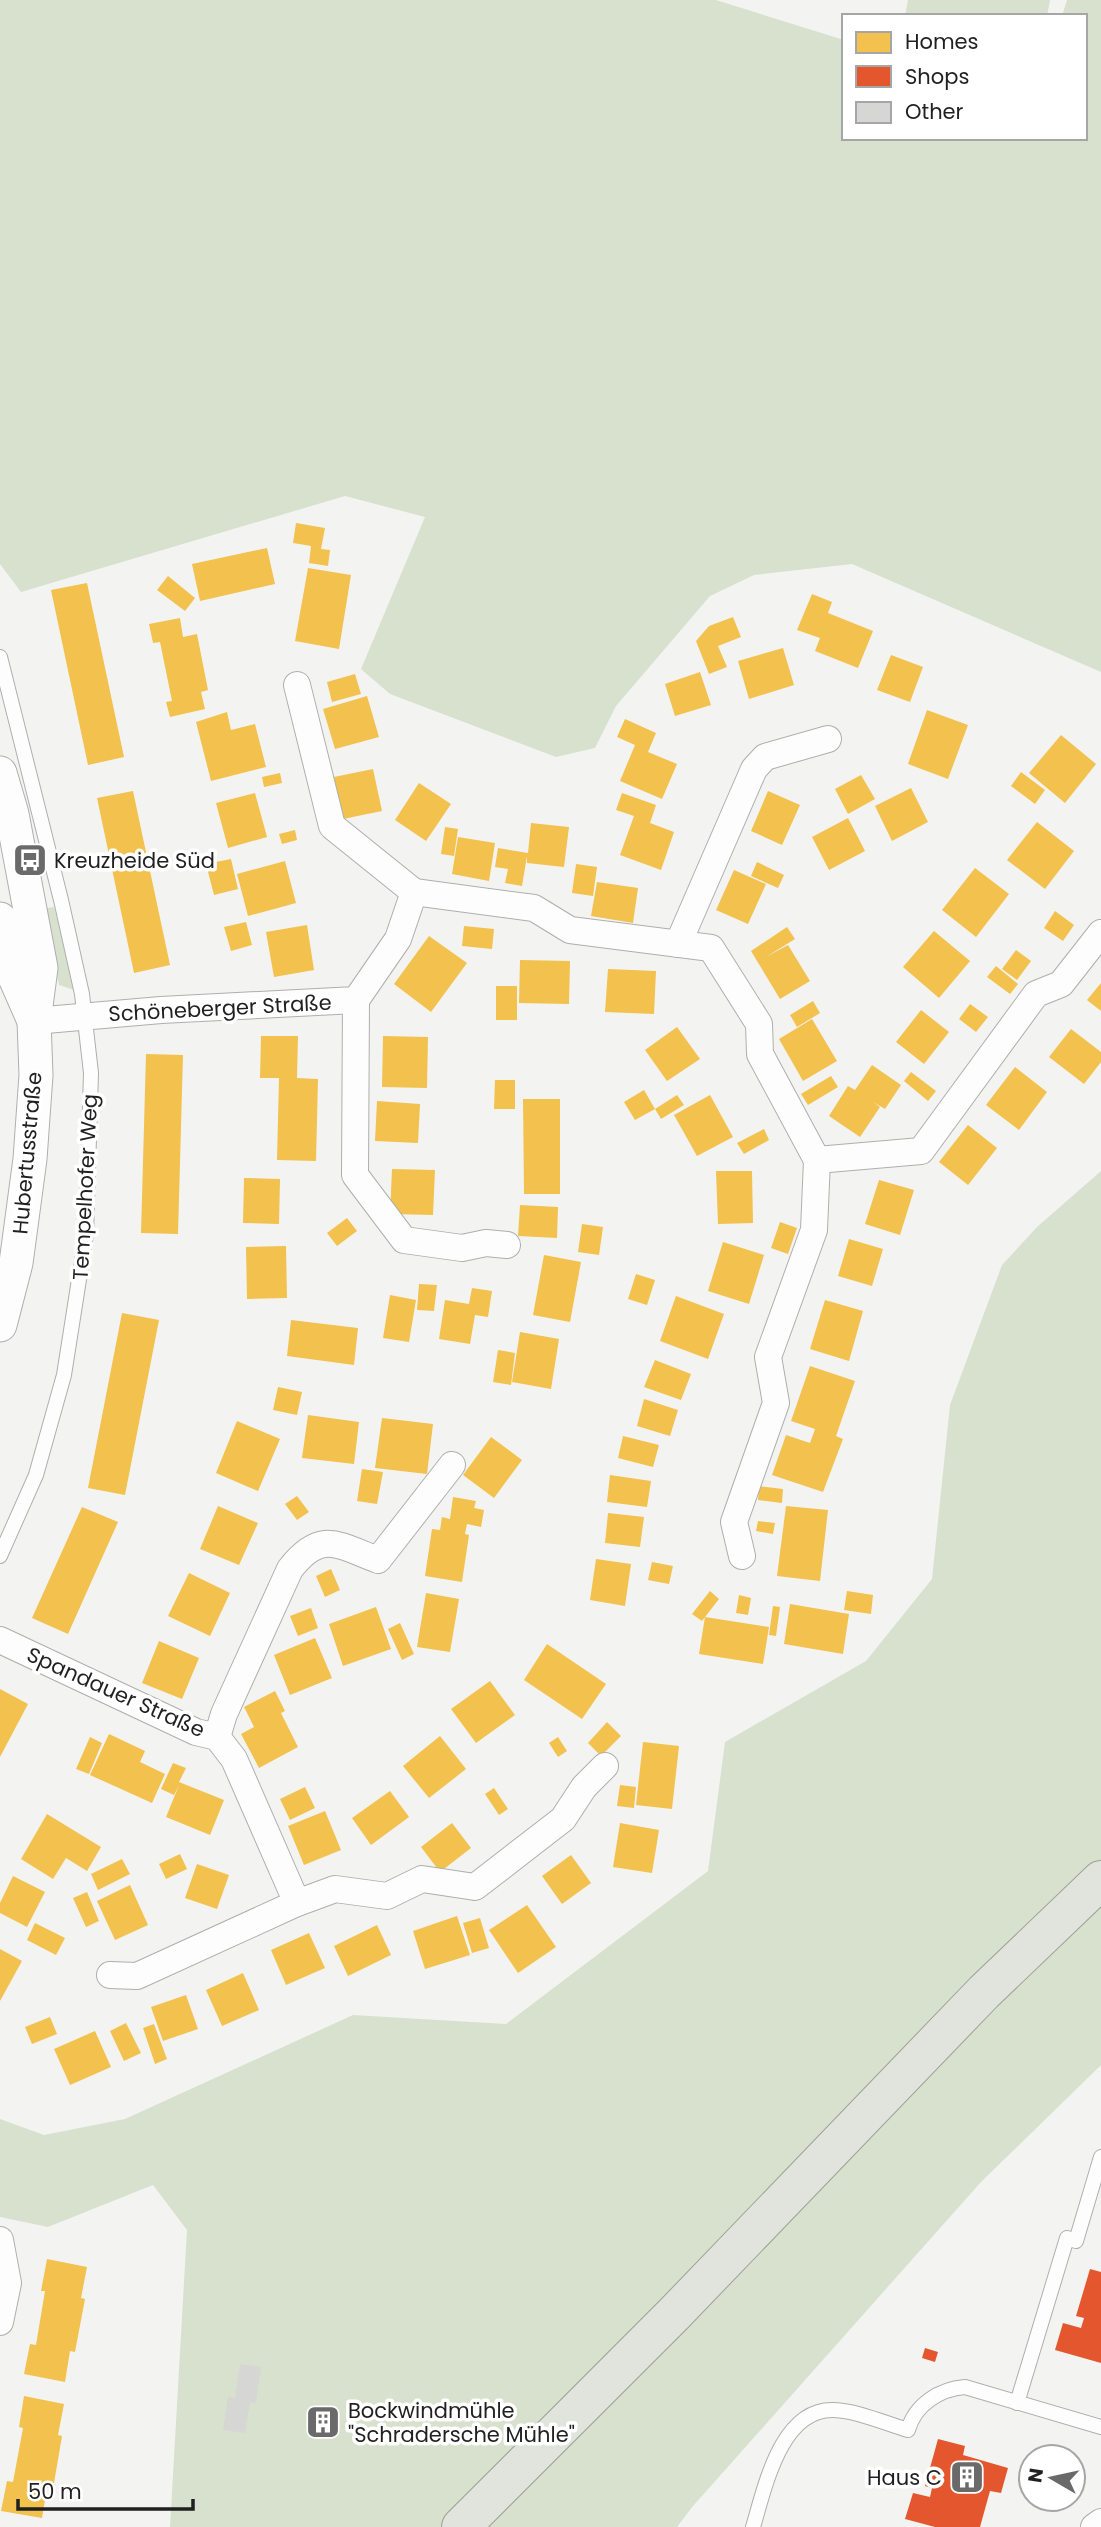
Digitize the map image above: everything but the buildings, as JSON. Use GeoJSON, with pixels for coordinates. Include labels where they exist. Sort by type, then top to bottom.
{"type":"FeatureCollection","features":[{"type":"Feature","properties":{"kind":"main road"},"geometry":{"type":"LineString","coordinates":[[461,2527],[674,2315],[984,1992],[1101,1880]]}},
{"type":"Feature","properties":{"kind":"street"},"geometry":{"type":"LineString","coordinates":[[297,685],[332,826],[414,892],[534,908],[570,930],[711,948],[759,1024],[760,1054],[817,1160],[814,1230],[768,1357],[776,1404],[734,1522],[742,1556]]}},
{"type":"Feature","properties":{"kind":"street"},"geometry":{"type":"LineString","coordinates":[[678,944],[754,769],[765,757],[828,739]]}},
{"type":"Feature","properties":{"kind":"street","name":"Hubertusstraße"},"geometry":{"type":"LineString","coordinates":[[0,773],[12,814],[41,968],[34,1021],[36,1075],[30,1159],[16,1263],[0,1325]]}},
{"type":"Feature","properties":{"kind":"street","name":"Schöneberger Straße"},"geometry":{"type":"LineString","coordinates":[[85,1016],[356,1000],[398,939],[414,892]]}},
{"type":"Feature","properties":{"kind":"street","name":"Hubertusstraße"},"geometry":{"type":"LineString","coordinates":[[0,919],[13,974],[34,1021]]}},
{"type":"Feature","properties":{"kind":"street"},"geometry":{"type":"LineString","coordinates":[[817,1160],[921,1151],[1037,994],[1061,984],[1101,933]]}},
{"type":"Feature","properties":{"kind":"street"},"geometry":{"type":"LineString","coordinates":[[356,1000],[355,1175],[404,1240],[462,1248],[486,1243],[507,1245]]}},
{"type":"Feature","properties":{"kind":"street"},"geometry":{"type":"LineString","coordinates":[[34,1021],[85,1016]]}},
{"type":"Feature","properties":{"kind":"street"},"geometry":{"type":"LineString","coordinates":[[217,1737],[224,1714],[290,1569],[303,1552],[321,1542],[340,1545],[379,1560],[453,1465]]}},
{"type":"Feature","properties":{"kind":"street","name":"Spandauer Straße"},"geometry":{"type":"LineString","coordinates":[[0,1640],[196,1732],[217,1737],[234,1759],[297,1903]]}},
{"type":"Feature","properties":{"kind":"street"},"geometry":{"type":"LineString","coordinates":[[110,1975],[138,1976],[297,1903],[335,1889],[387,1896],[422,1878],[475,1886],[563,1819],[584,1787],[605,1766]]}},
{"type":"Feature","properties":{"kind":"street"},"geometry":{"type":"LineString","coordinates":[[0,2240],[8,2283],[0,2322]]}},
{"type":"Feature","properties":{"kind":"street"},"geometry":{"type":"LineString","coordinates":[[1094,2527],[1101,2522]]}},
{"type":"Feature","properties":{"kind":"lane","name":"Tempelhofer Weg"},"geometry":{"type":"LineString","coordinates":[[0,657],[6,706],[61,900],[85,1016],[91,1073],[86,1235],[64,1375],[36,1475],[0,1556]]}},
{"type":"Feature","properties":{"kind":"lane"},"geometry":{"type":"LineString","coordinates":[[1017,2403],[1067,2238],[1076,2241],[1101,2157]]}},
{"type":"Feature","properties":{"kind":"lane"},"geometry":{"type":"LineString","coordinates":[[753,2527],[778,2455],[795,2425],[813,2413],[844,2411],[908,2430],[914,2416],[927,2401],[950,2389],[965,2387],[1101,2427]]}},
{"type":"Feature","properties":{"kind":"green space"},"geometry":{"type":"Polygon","coordinates":[[[0,0],[716,0],[842,39],[842,140],[1087,140],[1087,14],[1063,14],[1067,0],[1101,0],[1101,672],[852,564],[754,575],[710,596],[616,706],[595,748],[556,757],[390,694],[361,669],[425,517],[345,496],[21,592],[0,564],[0,0]]]}},
{"type":"Feature","properties":{"kind":"green space"},"geometry":{"type":"Polygon","coordinates":[[[908,0],[1050,0],[1047,14],[905,14],[908,0]]]}},
{"type":"Feature","properties":{"kind":"green space"},"geometry":{"type":"Polygon","coordinates":[[[54,907],[74,990],[59,985],[42,909],[54,907]]]}},
{"type":"Feature","properties":{"kind":"green space"},"geometry":{"type":"Polygon","coordinates":[[[1101,1171],[1101,2065],[981,2182],[677,2527],[170,2527],[187,2230],[153,2185],[48,2227],[0,2217],[0,2119],[44,2135],[125,2119],[353,2015],[506,2024],[708,1871],[725,1742],[866,1661],[932,1579],[950,1405],[1002,1265],[1037,1227],[1101,1171]]]}},
{"type":"Feature","properties":{"kind":"place","name":"Kreuzheide Süd"},"geometry":{"type":"Point","coordinates":[30,860]}},
{"type":"Feature","properties":{"kind":"place","name":"Bockwindmühle \"Schradersche Mühle\""},"geometry":{"type":"Point","coordinates":[323,2422]}},
{"type":"Feature","properties":{"kind":"place","name":"Haus C"},"geometry":{"type":"Point","coordinates":[967,2477]}}]}
